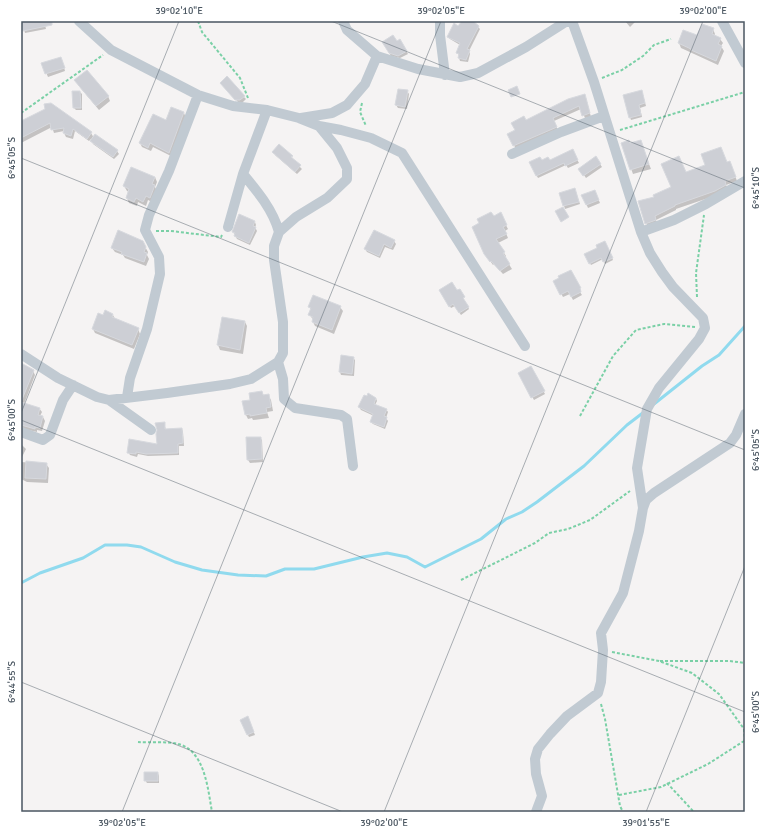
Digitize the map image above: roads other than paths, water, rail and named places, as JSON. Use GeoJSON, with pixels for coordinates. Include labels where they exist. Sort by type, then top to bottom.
{"type":"FeatureCollection","features":[{"type":"Feature","properties":{"kind":"street"},"geometry":{"type":"LineString","coordinates":[[79,21],[111,50],[198,95],[233,106],[267,110],[299,118],[319,126],[371,138],[402,153],[526,346]]}},
{"type":"Feature","properties":{"kind":"street"},"geometry":{"type":"LineString","coordinates":[[343,21],[347,30],[377,56],[418,69],[460,77],[478,73],[526,47],[567,21]]}},
{"type":"Feature","properties":{"kind":"street"},"geometry":{"type":"LineString","coordinates":[[440,21],[440,35],[445,75]]}},
{"type":"Feature","properties":{"kind":"street"},"geometry":{"type":"LineString","coordinates":[[572,21],[594,82],[641,232],[650,253],[669,282],[703,318],[705,328],[699,339],[659,388],[647,409],[636,468],[643,508]]}},
{"type":"Feature","properties":{"kind":"street"},"geometry":{"type":"LineString","coordinates":[[722,21],[745,63]]}},
{"type":"Feature","properties":{"kind":"street"},"geometry":{"type":"LineString","coordinates":[[299,118],[332,113],[347,105],[365,84],[377,56]]}},
{"type":"Feature","properties":{"kind":"street"},"geometry":{"type":"LineString","coordinates":[[127,397],[130,378],[147,329],[160,274],[159,257],[145,230],[149,215],[169,171],[198,95]]}},
{"type":"Feature","properties":{"kind":"street"},"geometry":{"type":"LineString","coordinates":[[228,227],[243,174],[267,110]]}},
{"type":"Feature","properties":{"kind":"street"},"geometry":{"type":"LineString","coordinates":[[512,154],[560,132],[604,116]]}},
{"type":"Feature","properties":{"kind":"street"},"geometry":{"type":"LineString","coordinates":[[278,232],[296,217],[327,198],[347,179],[347,168],[337,148],[319,126]]}},
{"type":"Feature","properties":{"kind":"street"},"geometry":{"type":"LineString","coordinates":[[109,400],[167,393],[251,379],[278,362],[283,353],[284,338],[274,260],[274,246],[278,232],[275,218],[258,192],[243,174]]}},
{"type":"Feature","properties":{"kind":"street"},"geometry":{"type":"LineString","coordinates":[[641,232],[674,220],[706,204],[745,181]]}},
{"type":"Feature","properties":{"kind":"street"},"geometry":{"type":"LineString","coordinates":[[21,354],[73,386],[97,397],[109,400],[151,430]]}},
{"type":"Feature","properties":{"kind":"street"},"geometry":{"type":"LineString","coordinates":[[278,362],[283,379],[284,399],[295,408],[341,415],[347,419],[353,466]]}},
{"type":"Feature","properties":{"kind":"street"},"geometry":{"type":"LineString","coordinates":[[21,432],[43,440],[50,435],[63,400],[73,386]]}},
{"type":"Feature","properties":{"kind":"street"},"geometry":{"type":"LineString","coordinates":[[536,812],[542,796],[536,774],[535,759],[538,749],[550,734],[568,716],[598,693],[601,682],[603,650],[601,634],[623,593],[640,531],[643,508],[646,500],[654,493],[730,443],[736,435],[745,414]]}},
{"type":"Feature","properties":{"kind":"waterway"},"geometry":{"type":"LineString","coordinates":[[654,404],[702,366],[719,355],[745,326]]}},
{"type":"Feature","properties":{"kind":"waterway"},"geometry":{"type":"LineString","coordinates":[[21,583],[40,573],[83,558],[105,545],[127,545],[141,547],[175,562],[202,570],[238,575],[266,576],[285,569],[314,569],[363,557],[387,553],[407,557],[425,567],[481,539],[506,519],[522,512],[537,502],[584,466],[627,425],[644,412]]}}]}
